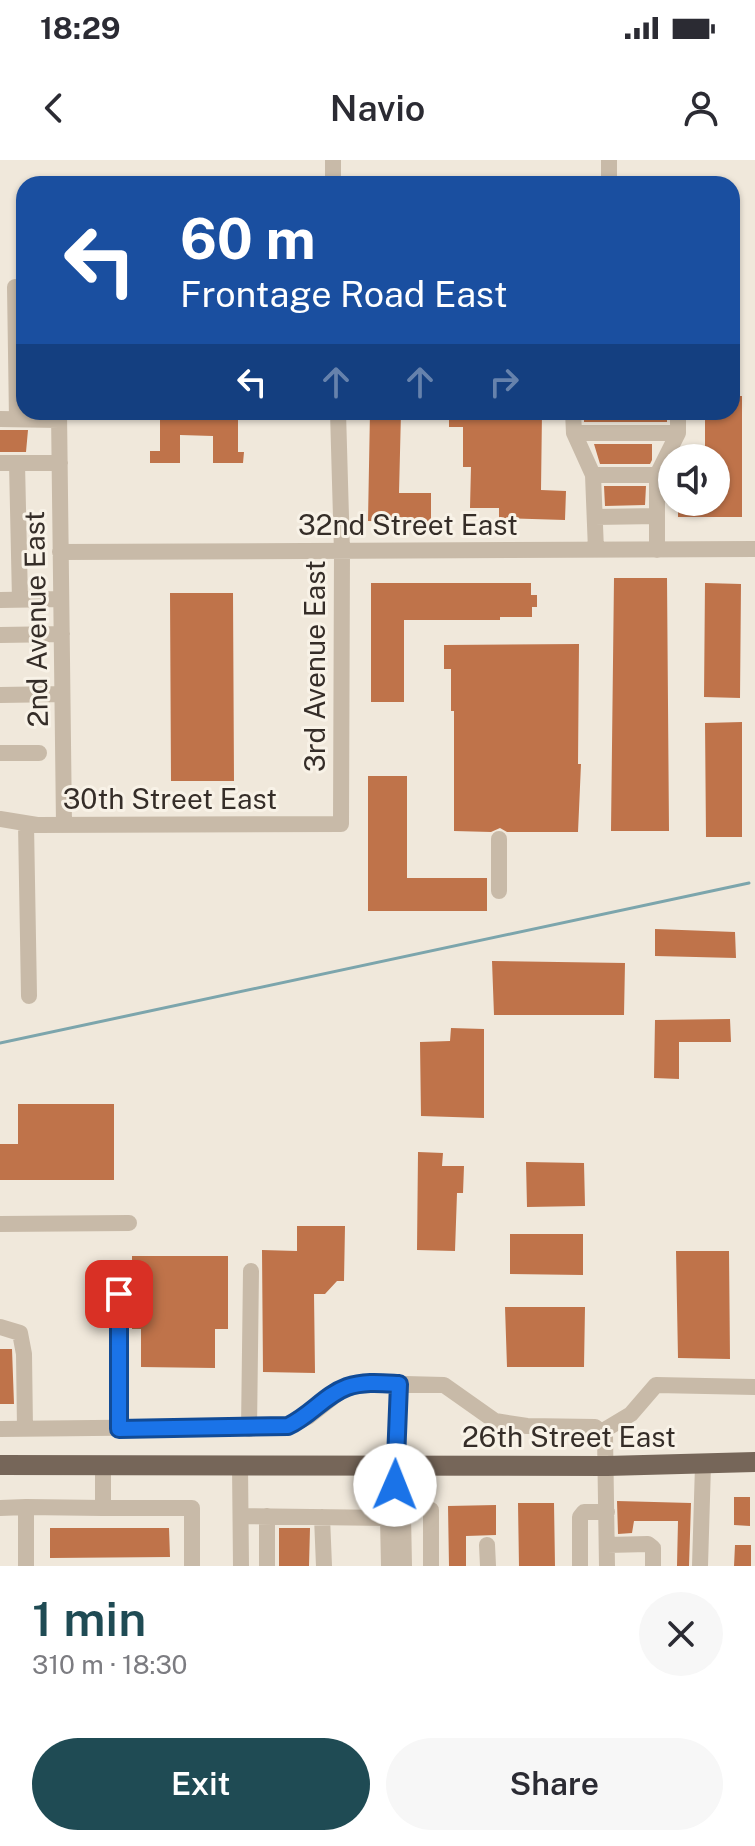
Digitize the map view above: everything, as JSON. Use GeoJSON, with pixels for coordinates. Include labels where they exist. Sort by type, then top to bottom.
{"type":"FeatureCollection","features":[{"type":"Feature","properties":{"kind":"main road","name":"26th Street East"},"geometry":{"type":"LineString","coordinates":[[0,1465],[607,1466],[755,1462]]}},
{"type":"Feature","properties":{"kind":"lane"},"geometry":{"type":"LineString","coordinates":[[8,419],[13,287]]}},
{"type":"Feature","properties":{"kind":"lane","name":"2nd Avenue East"},"geometry":{"type":"LineString","coordinates":[[59,420],[64,825]]}},
{"type":"Feature","properties":{"kind":"lane","name":"3rd Avenue East"},"geometry":{"type":"LineString","coordinates":[[338,420],[342,552],[341,824]]}},
{"type":"Feature","properties":{"kind":"lane"},"geometry":{"type":"LineString","coordinates":[[573,420],[574,433],[593,475],[596,550]]}},
{"type":"Feature","properties":{"kind":"lane"},"geometry":{"type":"LineString","coordinates":[[657,550],[657,475],[678,433],[678,420]]}},
{"type":"Feature","properties":{"kind":"lane"},"geometry":{"type":"LineString","coordinates":[[574,433],[678,433]]}},
{"type":"Feature","properties":{"kind":"lane"},"geometry":{"type":"LineString","coordinates":[[20,600],[8,463],[60,463]]}},
{"type":"Feature","properties":{"kind":"lane"},"geometry":{"type":"LineString","coordinates":[[593,475],[657,475]]}},
{"type":"Feature","properties":{"kind":"lane"},"geometry":{"type":"LineString","coordinates":[[595,517],[657,516]]}},
{"type":"Feature","properties":{"kind":"lane","name":"32nd Street East"},"geometry":{"type":"LineString","coordinates":[[60,552],[755,549]]}},
{"type":"Feature","properties":{"kind":"lane"},"geometry":{"type":"LineString","coordinates":[[0,600],[61,599]]}},
{"type":"Feature","properties":{"kind":"lane"},"geometry":{"type":"LineString","coordinates":[[0,635],[62,634]]}},
{"type":"Feature","properties":{"kind":"lane"},"geometry":{"type":"LineString","coordinates":[[0,695],[62,694]]}},
{"type":"Feature","properties":{"kind":"lane"},"geometry":{"type":"LineString","coordinates":[[0,753],[39,753]]}},
{"type":"Feature","properties":{"kind":"lane","name":"30th Street East"},"geometry":{"type":"LineString","coordinates":[[0,819],[26,824],[64,825],[341,824]]}},
{"type":"Feature","properties":{"kind":"lane"},"geometry":{"type":"LineString","coordinates":[[26,824],[29,996]]}},
{"type":"Feature","properties":{"kind":"lane"},"geometry":{"type":"LineString","coordinates":[[499,839],[499,891]]}},
{"type":"Feature","properties":{"kind":"lane"},"geometry":{"type":"LineString","coordinates":[[0,1224],[129,1223]]}},
{"type":"Feature","properties":{"kind":"lane"},"geometry":{"type":"LineString","coordinates":[[249,1429],[251,1271]]}},
{"type":"Feature","properties":{"kind":"lane"},"geometry":{"type":"LineString","coordinates":[[119,1294],[119,1429]]}},
{"type":"Feature","properties":{"kind":"lane"},"geometry":{"type":"LineString","coordinates":[[0,1327],[20,1333],[24,1354],[25,1429]]}},
{"type":"Feature","properties":{"kind":"lane"},"geometry":{"type":"LineString","coordinates":[[0,1429],[249,1429],[288,1426],[308,1417],[346,1387],[365,1383],[444,1385],[495,1421],[527,1426],[595,1427],[605,1435],[607,1566]]}},
{"type":"Feature","properties":{"kind":"lane"},"geometry":{"type":"LineString","coordinates":[[389,1566],[399,1384]]}},
{"type":"Feature","properties":{"kind":"lane"},"geometry":{"type":"LineString","coordinates":[[601,1432],[631,1414],[656,1385],[755,1387]]}},
{"type":"Feature","properties":{"kind":"lane"},"geometry":{"type":"LineString","coordinates":[[103,1465],[103,1508]]}},
{"type":"Feature","properties":{"kind":"lane"},"geometry":{"type":"LineString","coordinates":[[240,1465],[241,1566]]}},
{"type":"Feature","properties":{"kind":"lane"},"geometry":{"type":"LineString","coordinates":[[700,1566],[703,1465]]}},
{"type":"Feature","properties":{"kind":"lane"},"geometry":{"type":"LineString","coordinates":[[26,1507],[26,1566]]}},
{"type":"Feature","properties":{"kind":"lane"},"geometry":{"type":"LineString","coordinates":[[0,1508],[192,1508],[192,1566]]}},
{"type":"Feature","properties":{"kind":"lane"},"geometry":{"type":"LineString","coordinates":[[431,1510],[431,1566]]}},
{"type":"Feature","properties":{"kind":"lane"},"geometry":{"type":"LineString","coordinates":[[241,1516],[322,1517],[392,1511],[403,1515],[404,1566]]}},
{"type":"Feature","properties":{"kind":"lane"},"geometry":{"type":"LineString","coordinates":[[580,1566],[580,1517],[584,1512],[607,1512]]}},
{"type":"Feature","properties":{"kind":"lane"},"geometry":{"type":"LineString","coordinates":[[267,1516],[267,1566]]}},
{"type":"Feature","properties":{"kind":"lane"},"geometry":{"type":"LineString","coordinates":[[322,1517],[324,1566]]}},
{"type":"Feature","properties":{"kind":"lane"},"geometry":{"type":"LineString","coordinates":[[607,1545],[648,1544],[653,1548],[653,1566]]}},
{"type":"Feature","properties":{"kind":"lane"},"geometry":{"type":"LineString","coordinates":[[487,1545],[488,1566]]}},
{"type":"Feature","properties":{"kind":"building"},"geometry":{"type":"Polygon","coordinates":[[[742,396],[742,517],[678,517],[730,516],[730,444],[705,444],[705,420],[740,420],[742,396]]]}},
{"type":"Feature","properties":{"kind":"building"},"geometry":{"type":"Polygon","coordinates":[[[160,420],[238,420],[238,452],[244,452],[243,463],[213,463],[213,436],[180,435],[180,463],[150,463],[150,451],[160,451],[160,420]]]}},
{"type":"Feature","properties":{"kind":"building"},"geometry":{"type":"Polygon","coordinates":[[[370,420],[401,420],[399,493],[431,493],[431,522],[368,521],[370,420]]]}},
{"type":"Feature","properties":{"kind":"building"},"geometry":{"type":"Polygon","coordinates":[[[449,420],[542,420],[541,490],[566,491],[565,520],[499,518],[499,508],[470,508],[471,467],[463,467],[463,427],[449,427],[449,420]]]}},
{"type":"Feature","properties":{"kind":"building"},"geometry":{"type":"Polygon","coordinates":[[[584,420],[667,420],[667,422],[584,420]]]}},
{"type":"Feature","properties":{"kind":"building"},"geometry":{"type":"Polygon","coordinates":[[[0,430],[28,430],[26,452],[0,452],[0,430]]]}},
{"type":"Feature","properties":{"kind":"building"},"geometry":{"type":"Polygon","coordinates":[[[594,444],[652,444],[652,460],[650,464],[600,464],[594,444]]]}},
{"type":"Feature","properties":{"kind":"building"},"geometry":{"type":"Polygon","coordinates":[[[604,486],[646,486],[645,505],[605,506],[604,486]]]}},
{"type":"Feature","properties":{"kind":"building"},"geometry":{"type":"Polygon","coordinates":[[[614,578],[667,578],[669,831],[611,831],[614,578]]]}},
{"type":"Feature","properties":{"kind":"building"},"geometry":{"type":"Polygon","coordinates":[[[371,583],[531,583],[531,595],[537,595],[537,607],[532,607],[532,617],[404,620],[404,702],[371,702],[371,583]]]}},
{"type":"Feature","properties":{"kind":"building"},"geometry":{"type":"Polygon","coordinates":[[[705,583],[741,584],[740,698],[704,697],[705,583]]]}},
{"type":"Feature","properties":{"kind":"building"},"geometry":{"type":"Polygon","coordinates":[[[170,593],[233,593],[234,781],[171,781],[170,593]]]}},
{"type":"Feature","properties":{"kind":"building"},"geometry":{"type":"Polygon","coordinates":[[[579,644],[578,764],[581,764],[578,832],[507,832],[500,828],[491,832],[454,831],[454,711],[451,711],[451,669],[444,669],[444,645],[579,644]]]}},
{"type":"Feature","properties":{"kind":"building"},"geometry":{"type":"Polygon","coordinates":[[[742,722],[742,837],[706,837],[705,723],[742,722]]]}},
{"type":"Feature","properties":{"kind":"building"},"geometry":{"type":"Polygon","coordinates":[[[368,776],[407,776],[407,878],[487,878],[487,911],[368,911],[368,776]]]}},
{"type":"Feature","properties":{"kind":"building"},"geometry":{"type":"Polygon","coordinates":[[[655,929],[735,932],[736,958],[655,956],[655,929]]]}},
{"type":"Feature","properties":{"kind":"building"},"geometry":{"type":"Polygon","coordinates":[[[492,961],[625,963],[624,1015],[494,1015],[492,961]]]}},
{"type":"Feature","properties":{"kind":"building"},"geometry":{"type":"Polygon","coordinates":[[[730,1019],[731,1042],[679,1042],[679,1079],[654,1078],[655,1020],[730,1019]]]}},
{"type":"Feature","properties":{"kind":"building"},"geometry":{"type":"Polygon","coordinates":[[[451,1028],[484,1029],[484,1118],[421,1116],[420,1042],[450,1041],[451,1028]]]}},
{"type":"Feature","properties":{"kind":"building"},"geometry":{"type":"Polygon","coordinates":[[[18,1104],[114,1104],[114,1180],[0,1180],[0,1144],[18,1144],[18,1104]]]}},
{"type":"Feature","properties":{"kind":"building"},"geometry":{"type":"Polygon","coordinates":[[[418,1152],[443,1153],[442,1166],[464,1166],[463,1193],[457,1193],[455,1251],[417,1250],[418,1152]]]}},
{"type":"Feature","properties":{"kind":"building"},"geometry":{"type":"Polygon","coordinates":[[[526,1162],[584,1163],[585,1206],[527,1207],[526,1162]]]}},
{"type":"Feature","properties":{"kind":"building"},"geometry":{"type":"Polygon","coordinates":[[[297,1226],[345,1226],[344,1281],[337,1281],[325,1294],[314,1294],[315,1373],[263,1372],[262,1250],[297,1251],[297,1226]]]}},
{"type":"Feature","properties":{"kind":"building"},"geometry":{"type":"Polygon","coordinates":[[[510,1234],[583,1234],[583,1275],[510,1274],[510,1234]]]}},
{"type":"Feature","properties":{"kind":"building"},"geometry":{"type":"Polygon","coordinates":[[[676,1251],[729,1251],[730,1359],[678,1358],[676,1251]]]}},
{"type":"Feature","properties":{"kind":"building"},"geometry":{"type":"Polygon","coordinates":[[[132,1256],[228,1256],[228,1329],[215,1329],[215,1368],[141,1367],[141,1329],[132,1329],[132,1256]]]}},
{"type":"Feature","properties":{"kind":"building"},"geometry":{"type":"Polygon","coordinates":[[[505,1307],[585,1307],[584,1367],[507,1367],[505,1307]]]}},
{"type":"Feature","properties":{"kind":"building"},"geometry":{"type":"Polygon","coordinates":[[[0,1349],[12,1349],[14,1404],[0,1404],[0,1349]]]}},
{"type":"Feature","properties":{"kind":"building"},"geometry":{"type":"Polygon","coordinates":[[[734,1497],[750,1497],[750,1526],[734,1525],[734,1497]]]}},
{"type":"Feature","properties":{"kind":"building"},"geometry":{"type":"Polygon","coordinates":[[[617,1501],[691,1503],[689,1566],[677,1566],[678,1521],[634,1521],[632,1533],[618,1534],[617,1501]]]}},
{"type":"Feature","properties":{"kind":"building"},"geometry":{"type":"Polygon","coordinates":[[[518,1503],[554,1503],[555,1566],[519,1566],[518,1503]]]}},
{"type":"Feature","properties":{"kind":"building"},"geometry":{"type":"Polygon","coordinates":[[[496,1505],[496,1535],[466,1536],[466,1566],[449,1566],[448,1506],[496,1505]]]}},
{"type":"Feature","properties":{"kind":"building"},"geometry":{"type":"Polygon","coordinates":[[[50,1528],[169,1528],[170,1557],[50,1558],[50,1528]]]}},
{"type":"Feature","properties":{"kind":"building"},"geometry":{"type":"Polygon","coordinates":[[[279,1528],[310,1528],[309,1566],[279,1566],[279,1528]]]}},
{"type":"Feature","properties":{"kind":"building"},"geometry":{"type":"Polygon","coordinates":[[[735,1545],[751,1545],[751,1566],[734,1566],[735,1545]]]}},
{"type":"Feature","properties":{"kind":"waterway"},"geometry":{"type":"LineString","coordinates":[[0,1043],[749,883]]}},
{"type":"Feature","properties":{"kind":"route"},"geometry":{"type":"LineString","coordinates":[[119,1294],[119,1429],[288,1426],[308,1417],[346,1387],[365,1383],[399,1384],[395,1485]]}}]}
